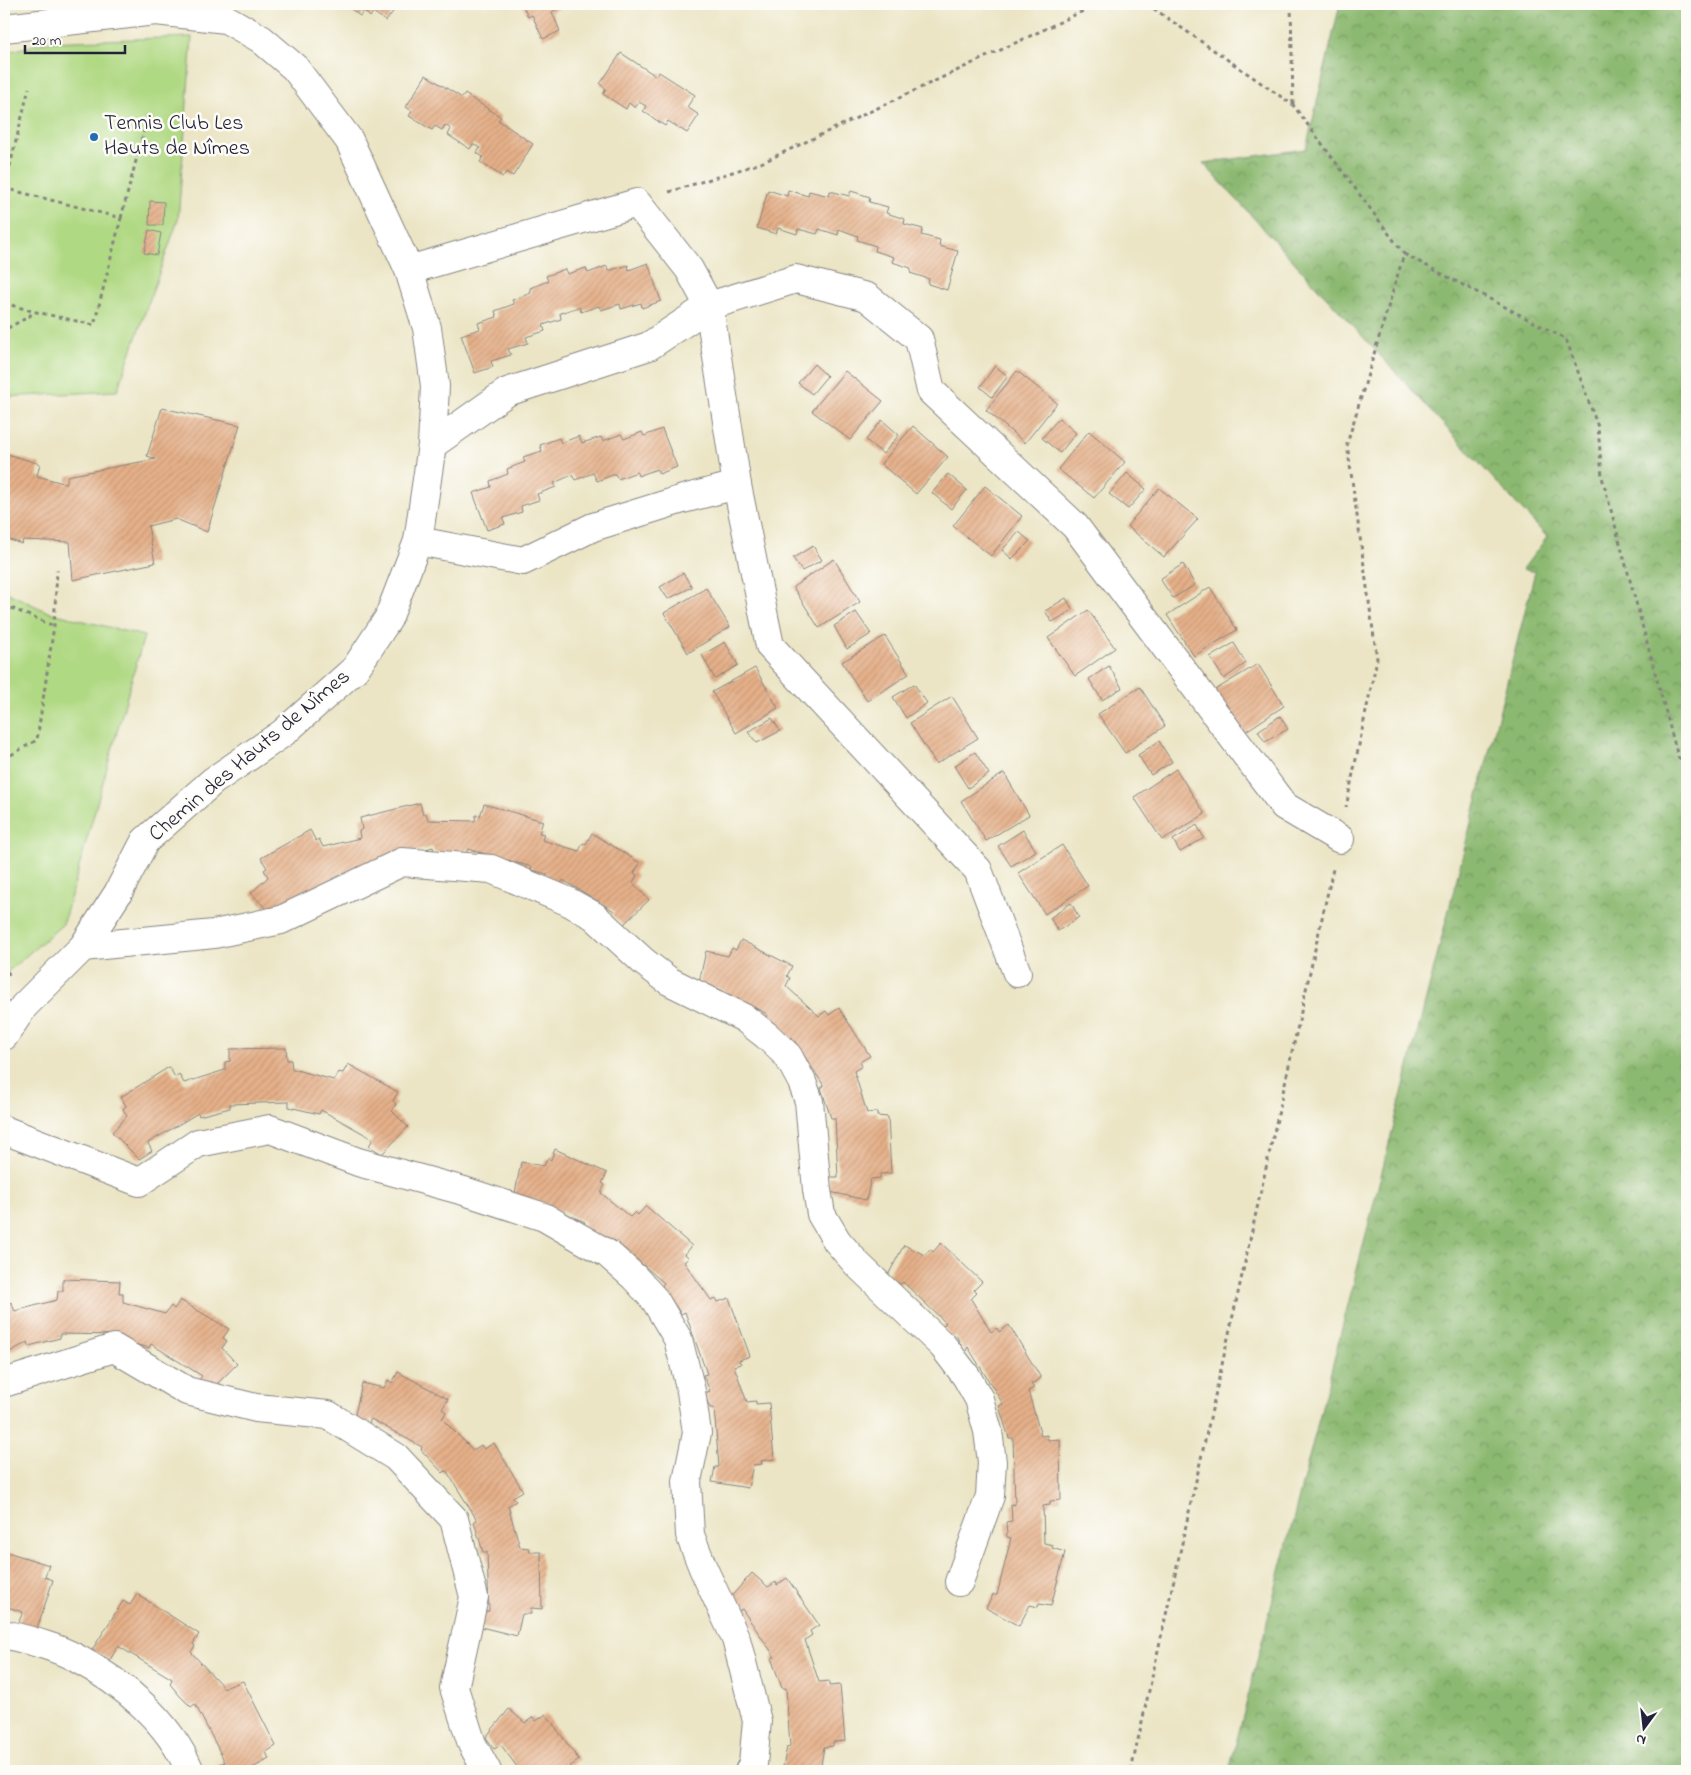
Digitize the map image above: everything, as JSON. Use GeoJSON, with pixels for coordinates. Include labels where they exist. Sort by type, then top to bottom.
{"type":"FeatureCollection","features":[{"type":"Feature","properties":{"kind":"street","name":"Chemin des Hauts de Nîmes"},"geometry":{"type":"LineString","coordinates":[[4,28],[157,7],[226,19],[261,38],[295,68],[349,140],[409,270],[427,328],[435,386],[432,445],[418,541],[388,619],[355,669],[283,734],[213,782],[145,841],[118,894],[83,947],[24,1006],[4,1036]]}},
{"type":"Feature","properties":{"kind":"street"},"geometry":{"type":"LineString","coordinates":[[409,270],[637,202],[689,269],[709,306],[737,485],[770,646],[978,870],[1017,973]]}},
{"type":"Feature","properties":{"kind":"street"},"geometry":{"type":"LineString","coordinates":[[432,445],[507,392],[649,346],[709,306],[796,279],[867,297],[919,339],[931,391],[1075,526],[1284,806],[1340,839]]}},
{"type":"Feature","properties":{"kind":"street"},"geometry":{"type":"LineString","coordinates":[[418,541],[523,561],[593,527],[683,499],[737,485]]}},
{"type":"Feature","properties":{"kind":"street"},"geometry":{"type":"LineString","coordinates":[[83,947],[214,934],[281,920],[402,862],[491,869],[567,901],[594,916],[644,962],[669,981],[744,1018],[788,1056],[802,1082],[809,1100],[817,1190],[822,1214],[837,1241],[857,1264],[943,1346],[966,1376],[979,1399],[988,1431],[992,1462],[990,1496],[959,1582]]}},
{"type":"Feature","properties":{"kind":"street"},"geometry":{"type":"LineString","coordinates":[[4,1130],[139,1182],[198,1143],[270,1129],[358,1162],[464,1191],[544,1217],[608,1254],[615,1260],[655,1300],[678,1339],[691,1391],[697,1433],[687,1481],[690,1535],[736,1639],[757,1721],[753,1764],[750,1771]]}},
{"type":"Feature","properties":{"kind":"street"},"geometry":{"type":"LineString","coordinates":[[4,1383],[114,1348],[187,1391],[256,1408],[328,1415],[396,1457],[454,1519],[474,1596],[454,1688],[472,1744],[487,1771]]}},
{"type":"Feature","properties":{"kind":"street"},"geometry":{"type":"LineString","coordinates":[[4,1634],[29,1640],[75,1657],[124,1688],[161,1723],[183,1756],[190,1771]]}},
{"type":"Feature","properties":{"kind":"path"},"geometry":{"type":"LineString","coordinates":[[637,202],[761,163],[1098,4]]}},
{"type":"Feature","properties":{"kind":"path"},"geometry":{"type":"LineString","coordinates":[[1291,4],[1293,105]]}},
{"type":"Feature","properties":{"kind":"path"},"geometry":{"type":"LineString","coordinates":[[29,88],[4,189],[121,218]]}},
{"type":"Feature","properties":{"kind":"path"},"geometry":{"type":"LineString","coordinates":[[4,304],[94,325],[148,115]]}},
{"type":"Feature","properties":{"kind":"path"},"geometry":{"type":"LineString","coordinates":[[1404,254],[1566,339],[1598,427],[1602,477],[1678,757],[1687,769]]}},
{"type":"Feature","properties":{"kind":"path"},"geometry":{"type":"LineString","coordinates":[[4,330],[30,316],[32,311]]}},
{"type":"Feature","properties":{"kind":"path"},"geometry":{"type":"LineString","coordinates":[[4,758],[38,740],[54,626],[57,570]]}},
{"type":"Feature","properties":{"kind":"path"},"geometry":{"type":"LineString","coordinates":[[4,606],[54,626]]}},
{"type":"Feature","properties":{"kind":"green space"},"geometry":{"type":"Polygon","coordinates":[[[1340,4],[1687,4],[1687,1771],[1229,1771],[1535,572],[1523,569],[1547,537],[1203,163],[1306,149],[1340,4]]]}},
{"type":"Feature","properties":{"kind":"green space","name":"Tennis Club Les Hauts de Nîmes"},"geometry":{"type":"Polygon","coordinates":[[[192,37],[178,220],[117,391],[4,397],[4,53],[46,42],[192,37]]]}},
{"type":"Feature","properties":{"kind":"green space"},"geometry":{"type":"Polygon","coordinates":[[[4,591],[48,612],[144,636],[63,924],[4,975],[4,591]]]}},
{"type":"Feature","properties":{"kind":"building"},"geometry":{"type":"Polygon","coordinates":[[[344,4],[398,5],[386,21],[373,12],[370,17],[364,11],[360,16],[344,4]]]}},
{"type":"Feature","properties":{"kind":"building"},"geometry":{"type":"Polygon","coordinates":[[[522,4],[568,4],[552,12],[560,31],[543,39],[532,15],[528,17],[522,4]]]}},
{"type":"Feature","properties":{"kind":"building"},"geometry":{"type":"Polygon","coordinates":[[[621,53],[656,76],[659,72],[695,95],[687,107],[699,115],[687,133],[668,121],[665,126],[643,111],[646,106],[639,102],[635,108],[629,103],[626,109],[603,94],[606,89],[600,84],[621,53]]]}},
{"type":"Feature","properties":{"kind":"building"},"geometry":{"type":"Polygon","coordinates":[[[426,75],[462,98],[465,94],[501,117],[498,120],[533,144],[513,176],[506,172],[503,177],[480,162],[483,157],[477,153],[480,148],[473,144],[470,149],[448,135],[451,129],[445,125],[442,130],[435,126],[432,130],[409,116],[412,111],[406,107],[426,75]]]}},
{"type":"Feature","properties":{"kind":"building"},"geometry":{"type":"Polygon","coordinates":[[[768,190],[787,196],[788,190],[808,196],[809,191],[829,196],[830,191],[849,196],[851,191],[870,197],[869,202],[888,207],[886,213],[905,219],[904,224],[923,229],[921,235],[940,240],[939,246],[958,251],[947,290],[928,284],[929,279],[910,273],[911,268],[892,262],[894,257],[875,251],[876,246],[857,240],[858,236],[839,229],[838,235],[819,229],[817,234],[798,229],[797,234],[778,228],[776,234],[757,228],[768,190]]]}},
{"type":"Feature","properties":{"kind":"building"},"geometry":{"type":"Polygon","coordinates":[[[150,201],[164,202],[163,225],[149,225],[150,201]]]}},
{"type":"Feature","properties":{"kind":"building"},"geometry":{"type":"Polygon","coordinates":[[[149,230],[161,233],[157,255],[144,253],[149,230]]]}},
{"type":"Feature","properties":{"kind":"building"},"geometry":{"type":"Polygon","coordinates":[[[648,263],[661,301],[642,308],[641,303],[621,309],[620,304],[601,310],[599,306],[581,312],[579,307],[560,313],[561,319],[543,325],[545,331],[526,337],[528,343],[508,349],[511,355],[491,361],[493,367],[475,373],[461,335],[480,329],[478,323],[497,317],[495,311],[514,304],[512,300],[531,293],[530,288],[548,281],[546,276],[565,269],[567,274],[586,268],[588,273],[607,266],[608,271],[628,265],[629,270],[648,263]]]}},
{"type":"Feature","properties":{"kind":"building"},"geometry":{"type":"Polygon","coordinates":[[[814,364],[827,376],[812,394],[798,383],[814,364]]]}},
{"type":"Feature","properties":{"kind":"building"},"geometry":{"type":"Polygon","coordinates":[[[995,366],[1008,376],[992,397],[980,387],[995,366]]]}},
{"type":"Feature","properties":{"kind":"building"},"geometry":{"type":"Polygon","coordinates":[[[845,371],[883,401],[850,440],[812,411],[845,371]]]}},
{"type":"Feature","properties":{"kind":"building"},"geometry":{"type":"Polygon","coordinates":[[[1017,371],[1057,403],[1025,443],[986,410],[1017,371]]]}},
{"type":"Feature","properties":{"kind":"building"},"geometry":{"type":"Polygon","coordinates":[[[162,408],[240,425],[207,532],[176,519],[148,526],[155,563],[73,580],[70,542],[23,540],[22,544],[4,538],[4,453],[40,464],[37,476],[67,484],[67,476],[156,459],[147,456],[162,408]]]}},
{"type":"Feature","properties":{"kind":"building"},"geometry":{"type":"Polygon","coordinates":[[[1059,418],[1076,433],[1060,453],[1042,438],[1059,418]]]}},
{"type":"Feature","properties":{"kind":"building"},"geometry":{"type":"Polygon","coordinates":[[[882,420],[899,435],[883,454],[866,440],[882,420]]]}},
{"type":"Feature","properties":{"kind":"building"},"geometry":{"type":"Polygon","coordinates":[[[913,426],[948,457],[916,494],[881,464],[913,426]]]}},
{"type":"Feature","properties":{"kind":"building"},"geometry":{"type":"Polygon","coordinates":[[[662,429],[677,467],[659,474],[657,469],[638,476],[637,472],[618,479],[615,474],[597,481],[593,473],[575,480],[572,475],[554,483],[556,487],[537,494],[539,500],[521,506],[522,512],[503,518],[505,524],[487,530],[473,493],[491,487],[490,481],[508,474],[507,469],[525,462],[523,457],[542,451],[540,445],[559,438],[561,443],[579,436],[582,443],[601,437],[603,441],[621,434],[624,439],[642,432],[644,436],[662,429]]]}},
{"type":"Feature","properties":{"kind":"building"},"geometry":{"type":"Polygon","coordinates":[[[1089,431],[1125,462],[1094,498],[1058,469],[1089,431]]]}},
{"type":"Feature","properties":{"kind":"building"},"geometry":{"type":"Polygon","coordinates":[[[1127,473],[1146,489],[1128,509],[1109,494],[1127,473]]]}},
{"type":"Feature","properties":{"kind":"building"},"geometry":{"type":"Polygon","coordinates":[[[948,474],[967,490],[951,509],[932,493],[948,474]]]}},
{"type":"Feature","properties":{"kind":"building"},"geometry":{"type":"Polygon","coordinates":[[[985,486],[1022,516],[991,556],[953,526],[985,486]]]}},
{"type":"Feature","properties":{"kind":"building"},"geometry":{"type":"Polygon","coordinates":[[[1159,488],[1198,519],[1164,557],[1127,526],[1159,488]]]}},
{"type":"Feature","properties":{"kind":"building"},"geometry":{"type":"Polygon","coordinates":[[[1019,532],[1030,541],[1012,559],[1002,550],[1019,532]]]}},
{"type":"Feature","properties":{"kind":"building"},"geometry":{"type":"Polygon","coordinates":[[[813,546],[822,560],[802,571],[793,558],[813,546]]]}},
{"type":"Feature","properties":{"kind":"building"},"geometry":{"type":"Polygon","coordinates":[[[834,559],[860,602],[819,628],[793,587],[834,559]]]}},
{"type":"Feature","properties":{"kind":"building"},"geometry":{"type":"Polygon","coordinates":[[[1183,564],[1195,585],[1173,598],[1160,579],[1183,564]]]}},
{"type":"Feature","properties":{"kind":"building"},"geometry":{"type":"Polygon","coordinates":[[[683,573],[692,587],[668,599],[660,587],[683,573]]]}},
{"type":"Feature","properties":{"kind":"building"},"geometry":{"type":"Polygon","coordinates":[[[1210,587],[1237,630],[1194,656],[1167,615],[1210,587]]]}},
{"type":"Feature","properties":{"kind":"building"},"geometry":{"type":"Polygon","coordinates":[[[706,588],[730,627],[688,653],[664,613],[706,588]]]}},
{"type":"Feature","properties":{"kind":"building"},"geometry":{"type":"Polygon","coordinates":[[[1066,598],[1073,610],[1052,622],[1045,611],[1066,598]]]}},
{"type":"Feature","properties":{"kind":"building"},"geometry":{"type":"Polygon","coordinates":[[[1088,610],[1115,648],[1075,676],[1048,638],[1088,610]]]}},
{"type":"Feature","properties":{"kind":"building"},"geometry":{"type":"Polygon","coordinates":[[[856,612],[871,634],[847,649],[834,626],[856,612]]]}},
{"type":"Feature","properties":{"kind":"building"},"geometry":{"type":"Polygon","coordinates":[[[885,636],[909,674],[867,701],[842,662],[885,636]]]}},
{"type":"Feature","properties":{"kind":"building"},"geometry":{"type":"Polygon","coordinates":[[[725,642],[738,665],[715,679],[702,655],[725,642]]]}},
{"type":"Feature","properties":{"kind":"building"},"geometry":{"type":"Polygon","coordinates":[[[1234,643],[1246,663],[1224,679],[1210,657],[1234,643]]]}},
{"type":"Feature","properties":{"kind":"building"},"geometry":{"type":"Polygon","coordinates":[[[1258,664],[1284,706],[1243,733],[1215,690],[1258,664]]]}},
{"type":"Feature","properties":{"kind":"building"},"geometry":{"type":"Polygon","coordinates":[[[1109,666],[1122,688],[1102,700],[1089,679],[1109,666]]]}},
{"type":"Feature","properties":{"kind":"building"},"geometry":{"type":"Polygon","coordinates":[[[755,668],[778,708],[736,733],[712,692],[755,668]]]}},
{"type":"Feature","properties":{"kind":"building"},"geometry":{"type":"Polygon","coordinates":[[[914,684],[927,703],[906,718],[893,697],[914,684]]]}},
{"type":"Feature","properties":{"kind":"building"},"geometry":{"type":"Polygon","coordinates":[[[1140,687],[1165,726],[1125,753],[1098,714],[1140,687]]]}},
{"type":"Feature","properties":{"kind":"building"},"geometry":{"type":"Polygon","coordinates":[[[952,696],[978,738],[936,764],[910,723],[952,696]]]}},
{"type":"Feature","properties":{"kind":"building"},"geometry":{"type":"Polygon","coordinates":[[[1280,716],[1288,729],[1265,742],[1258,731],[1280,716]]]}},
{"type":"Feature","properties":{"kind":"building"},"geometry":{"type":"Polygon","coordinates":[[[772,718],[780,731],[757,743],[748,732],[772,718]]]}},
{"type":"Feature","properties":{"kind":"building"},"geometry":{"type":"Polygon","coordinates":[[[1159,741],[1172,762],[1151,775],[1138,755],[1159,741]]]}},
{"type":"Feature","properties":{"kind":"building"},"geometry":{"type":"Polygon","coordinates":[[[975,752],[989,774],[968,788],[954,766],[975,752]]]}},
{"type":"Feature","properties":{"kind":"building"},"geometry":{"type":"Polygon","coordinates":[[[1176,769],[1205,814],[1162,840],[1134,797],[1176,769]]]}},
{"type":"Feature","properties":{"kind":"building"},"geometry":{"type":"Polygon","coordinates":[[[1004,773],[1029,815],[986,841],[961,801],[1004,773]]]}},
{"type":"Feature","properties":{"kind":"building"},"geometry":{"type":"Polygon","coordinates":[[[420,803],[423,815],[426,813],[428,820],[475,821],[476,815],[480,816],[484,804],[543,821],[539,833],[544,834],[542,840],[579,851],[583,843],[586,844],[592,833],[640,863],[634,873],[637,875],[633,883],[649,900],[623,925],[612,915],[614,911],[563,880],[561,884],[546,880],[547,874],[531,870],[532,867],[468,849],[466,853],[434,852],[433,847],[401,856],[340,880],[338,877],[286,906],[277,920],[251,893],[268,877],[264,870],[267,868],[261,858],[310,830],[316,841],[319,839],[323,847],[360,838],[359,831],[362,829],[360,818],[420,803]]]}},
{"type":"Feature","properties":{"kind":"building"},"geometry":{"type":"Polygon","coordinates":[[[1197,825],[1204,838],[1180,852],[1173,840],[1197,825]]]}},
{"type":"Feature","properties":{"kind":"building"},"geometry":{"type":"Polygon","coordinates":[[[1023,830],[1036,851],[1011,866],[998,846],[1023,830]]]}},
{"type":"Feature","properties":{"kind":"building"},"geometry":{"type":"Polygon","coordinates":[[[1062,845],[1088,886],[1045,914],[1018,873],[1062,845]]]}},
{"type":"Feature","properties":{"kind":"building"},"geometry":{"type":"Polygon","coordinates":[[[1071,903],[1079,917],[1058,931],[1050,918],[1071,903]]]}},
{"type":"Feature","properties":{"kind":"building"},"geometry":{"type":"Polygon","coordinates":[[[741,940],[792,966],[787,976],[790,978],[786,986],[819,1016],[826,1011],[829,1015],[839,1008],[870,1056],[860,1062],[862,1066],[854,1071],[867,1113],[877,1112],[877,1116],[888,1117],[891,1173],[880,1174],[880,1178],[871,1179],[866,1200],[830,1192],[829,1177],[838,1177],[835,1118],[831,1118],[821,1088],[824,1086],[792,1037],[789,1038],[766,1018],[767,1014],[715,987],[712,995],[698,987],[706,951],[728,956],[732,948],[736,950],[741,940]]]}},
{"type":"Feature","properties":{"kind":"building"},"geometry":{"type":"Polygon","coordinates":[[[286,1048],[287,1060],[291,1060],[292,1069],[334,1080],[338,1072],[343,1073],[348,1064],[398,1092],[393,1101],[396,1104],[392,1111],[408,1127],[382,1154],[369,1146],[373,1139],[321,1110],[319,1114],[289,1107],[289,1102],[230,1104],[230,1108],[199,1116],[198,1113],[148,1143],[152,1151],[139,1159],[112,1132],[127,1116],[123,1109],[126,1106],[121,1097],[169,1067],[175,1077],[179,1074],[184,1083],[225,1070],[225,1062],[230,1061],[230,1049],[286,1048]]]}},
{"type":"Feature","properties":{"kind":"building"},"geometry":{"type":"Polygon","coordinates":[[[555,1149],[607,1173],[602,1183],[605,1185],[601,1193],[630,1217],[635,1212],[638,1215],[646,1206],[692,1246],[685,1254],[689,1258],[684,1262],[711,1300],[716,1298],[718,1302],[729,1298],[750,1356],[739,1360],[741,1364],[734,1366],[747,1402],[756,1401],[756,1404],[769,1403],[774,1459],[761,1461],[762,1464],[753,1465],[748,1488],[712,1482],[715,1467],[719,1467],[714,1408],[710,1408],[704,1393],[710,1391],[703,1375],[707,1374],[685,1312],[681,1314],[662,1286],[664,1283],[614,1240],[611,1243],[583,1226],[585,1222],[532,1198],[530,1201],[514,1198],[521,1162],[544,1166],[548,1158],[551,1160],[555,1149]]]}},
{"type":"Feature","properties":{"kind":"building"},"geometry":{"type":"Polygon","coordinates":[[[941,1243],[982,1282],[974,1290],[977,1293],[971,1299],[991,1332],[997,1328],[999,1332],[1009,1325],[1041,1378],[1031,1384],[1034,1388],[1028,1391],[1041,1436],[1047,1435],[1048,1440],[1060,1439],[1061,1500],[1050,1501],[1050,1505],[1043,1506],[1044,1543],[1053,1545],[1052,1548],[1065,1552],[1051,1606],[1039,1604],[1038,1607],[1030,1605],[1019,1626],[986,1608],[993,1595],[997,1595],[1011,1538],[1007,1537],[1006,1522],[1012,1521],[1011,1504],[1015,1505],[1013,1438],[1009,1438],[999,1406],[1003,1404],[968,1347],[965,1353],[956,1335],[951,1338],[943,1325],[946,1323],[903,1282],[900,1284],[887,1277],[904,1245],[925,1255],[930,1249],[933,1252],[941,1243]]]}},
{"type":"Feature","properties":{"kind":"building"},"geometry":{"type":"Polygon","coordinates":[[[63,1279],[120,1281],[119,1293],[123,1293],[123,1302],[165,1314],[171,1306],[174,1309],[180,1300],[229,1329],[223,1338],[227,1341],[222,1348],[237,1364],[211,1390],[197,1382],[202,1376],[151,1344],[149,1348],[134,1344],[119,1339],[119,1335],[60,1334],[60,1338],[29,1346],[28,1342],[4,1355],[4,1299],[7,1305],[11,1302],[15,1311],[57,1300],[58,1291],[63,1291],[63,1279]]]}},
{"type":"Feature","properties":{"kind":"building"},"geometry":{"type":"Polygon","coordinates":[[[398,1372],[448,1399],[442,1409],[446,1412],[442,1419],[473,1450],[481,1445],[484,1449],[494,1443],[523,1491],[513,1497],[516,1501],[508,1506],[520,1547],[529,1548],[530,1552],[541,1552],[542,1609],[531,1608],[531,1614],[522,1614],[517,1636],[481,1627],[481,1612],[489,1611],[487,1552],[483,1552],[474,1522],[477,1520],[446,1470],[443,1473],[421,1450],[422,1447],[371,1419],[367,1426],[354,1419],[362,1383],[384,1388],[388,1380],[392,1383],[398,1372]]]}},
{"type":"Feature","properties":{"kind":"building"},"geometry":{"type":"Polygon","coordinates":[[[4,1551],[49,1565],[45,1577],[53,1580],[35,1635],[16,1629],[23,1612],[4,1606],[4,1551]]]}},
{"type":"Feature","properties":{"kind":"building"},"geometry":{"type":"Polygon","coordinates":[[[752,1573],[768,1587],[776,1582],[777,1585],[787,1578],[819,1625],[810,1631],[812,1635],[805,1640],[819,1682],[829,1681],[829,1686],[840,1685],[845,1741],[833,1742],[833,1746],[824,1747],[820,1771],[782,1771],[787,1747],[790,1746],[786,1688],[782,1688],[771,1658],[775,1657],[742,1609],[739,1611],[728,1600],[752,1573]]]}},
{"type":"Feature","properties":{"kind":"building"},"geometry":{"type":"Polygon","coordinates":[[[137,1594],[199,1634],[191,1652],[224,1688],[243,1681],[276,1746],[266,1752],[269,1759],[247,1771],[210,1771],[209,1769],[225,1762],[195,1704],[191,1707],[180,1696],[170,1684],[172,1679],[118,1646],[110,1660],[92,1650],[123,1601],[130,1605],[137,1594]]]}},
{"type":"Feature","properties":{"kind":"building"},"geometry":{"type":"Polygon","coordinates":[[[509,1709],[525,1723],[533,1717],[536,1721],[546,1714],[579,1760],[569,1767],[572,1771],[520,1771],[501,1745],[494,1749],[486,1737],[509,1709]]]}},
{"type":"Feature","properties":{"kind":"place","name":"Tennis Club Les Hauts de Nîmes"},"geometry":{"type":"Point","coordinates":[94,137]}}]}
